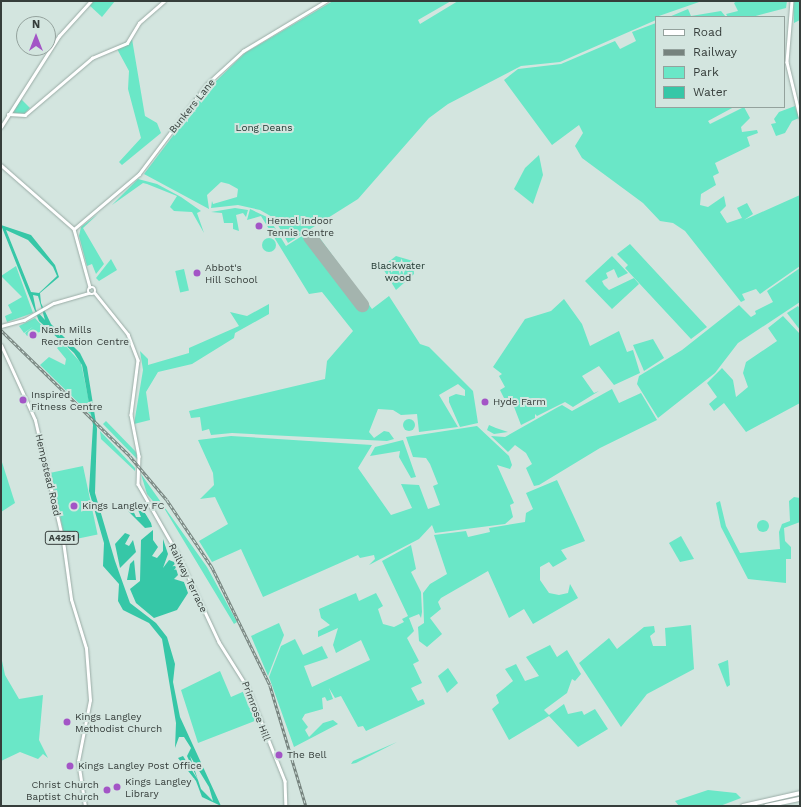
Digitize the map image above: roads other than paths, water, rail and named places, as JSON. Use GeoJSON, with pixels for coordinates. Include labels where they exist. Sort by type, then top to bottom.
{"type":"FeatureCollection","features":[{"type":"Feature","properties":{"kind":"highway"},"geometry":{"type":"LineString","coordinates":[[742,806],[800,793]]}},
{"type":"Feature","properties":{"kind":"highway"},"geometry":{"type":"LineString","coordinates":[[766,806],[800,799]]}},
{"type":"Feature","properties":{"kind":"main road","name":"Hempstead Road"},"geometry":{"type":"LineString","coordinates":[[1,346],[35,420],[63,541],[71,599],[89,666],[90,700],[78,761],[81,790],[85,806]]}},
{"type":"Feature","properties":{"kind":"street"},"geometry":{"type":"LineString","coordinates":[[1,127],[59,36],[91,1]]}},
{"type":"Feature","properties":{"kind":"street"},"geometry":{"type":"LineString","coordinates":[[8,114],[25,115],[89,61],[127,43],[139,23],[164,1]]}},
{"type":"Feature","properties":{"kind":"street","name":"Bunkers Lane"},"geometry":{"type":"LineString","coordinates":[[74,229],[139,174],[207,84],[238,56],[326,1]]}},
{"type":"Feature","properties":{"kind":"street"},"geometry":{"type":"LineString","coordinates":[[792,1],[787,62],[800,116]]}},
{"type":"Feature","properties":{"kind":"street"},"geometry":{"type":"LineString","coordinates":[[1,165],[74,229],[90,288],[89,293]]}},
{"type":"Feature","properties":{"kind":"street","name":"Railway Terrace"},"geometry":{"type":"LineString","coordinates":[[90,288],[95,288],[95,293],[128,334],[137,354],[139,373],[131,415],[139,456],[137,479],[142,494],[178,554],[216,634]]}},
{"type":"Feature","properties":{"kind":"street"},"geometry":{"type":"LineString","coordinates":[[1,326],[35,314],[44,308],[89,293],[95,293]]}},
{"type":"Feature","properties":{"kind":"street","name":"Primrose Hill"},"geometry":{"type":"LineString","coordinates":[[216,634],[248,688],[285,781],[286,806]]}},
{"type":"Feature","properties":{"kind":"water"},"geometry":{"type":"Polygon","coordinates":[[[1,225],[31,235],[55,265],[59,277],[40,293],[41,303],[51,324],[80,353],[87,367],[97,429],[95,493],[115,561],[130,603],[156,623],[167,637],[175,664],[173,682],[180,717],[221,806],[202,797],[196,781],[178,758],[183,756],[198,780],[187,756],[191,748],[184,737],[179,737],[175,748],[176,723],[162,639],[149,623],[123,610],[118,601],[119,584],[103,566],[104,543],[89,491],[93,425],[82,365],[74,353],[39,321],[1,225]],[[6,230],[31,292],[39,293],[57,276],[53,267],[28,240],[6,230]],[[33,295],[36,310],[45,320],[38,296],[33,295]],[[190,756],[201,789],[213,801],[209,787],[190,756]]]}},
{"type":"Feature","properties":{"kind":"water"},"geometry":{"type":"Polygon","coordinates":[[[139,503],[152,527],[145,528],[127,510],[131,506],[136,517],[141,517],[136,505],[139,503]]]}},
{"type":"Feature","properties":{"kind":"water"},"geometry":{"type":"Polygon","coordinates":[[[153,530],[153,540],[158,547],[152,556],[157,558],[163,551],[163,539],[168,554],[163,568],[169,560],[174,562],[178,575],[174,579],[184,582],[188,593],[177,610],[154,618],[136,603],[130,589],[140,581],[141,540],[153,530]]]}},
{"type":"Feature","properties":{"kind":"water"},"geometry":{"type":"Polygon","coordinates":[[[125,533],[130,535],[125,544],[129,546],[133,540],[136,552],[120,568],[115,544],[125,533]]]}},
{"type":"Feature","properties":{"kind":"water"},"geometry":{"type":"Polygon","coordinates":[[[134,560],[136,580],[127,580],[130,564],[134,560]]]}},
{"type":"Feature","properties":{"kind":"railway"},"geometry":{"type":"LineString","coordinates":[[1,330],[130,456],[167,500],[212,567],[270,685],[306,806]]}},
{"type":"Feature","properties":{"kind":"place","name":"Hemel Indoor Tennis Centre"},"geometry":{"type":"Point","coordinates":[259,226]}},
{"type":"Feature","properties":{"kind":"place","name":"Abbot's Hill School"},"geometry":{"type":"Point","coordinates":[197,273]}},
{"type":"Feature","properties":{"kind":"place","name":"Nash Mills Recreation Centre"},"geometry":{"type":"Point","coordinates":[33,335]}},
{"type":"Feature","properties":{"kind":"place","name":"Inspired Fitness Centre"},"geometry":{"type":"Point","coordinates":[23,400]}},
{"type":"Feature","properties":{"kind":"place","name":"Hyde Farm"},"geometry":{"type":"Point","coordinates":[485,402]}},
{"type":"Feature","properties":{"kind":"place","name":"Kings Langley FC"},"geometry":{"type":"Point","coordinates":[74,506]}},
{"type":"Feature","properties":{"kind":"place","name":"Kings Langley Methodist Church"},"geometry":{"type":"Point","coordinates":[67,722]}},
{"type":"Feature","properties":{"kind":"place","name":"The Bell"},"geometry":{"type":"Point","coordinates":[279,755]}},
{"type":"Feature","properties":{"kind":"place","name":"Kings Langley Post Office"},"geometry":{"type":"Point","coordinates":[70,766]}},
{"type":"Feature","properties":{"kind":"place","name":"Kings Langley Library"},"geometry":{"type":"Point","coordinates":[117,787]}},
{"type":"Feature","properties":{"kind":"place","name":"Christ Church Baptist Church"},"geometry":{"type":"Point","coordinates":[107,790]}},
{"type":"Feature","properties":{"kind":"park label","name":"Long Deans"},"geometry":{"type":"Point","coordinates":[264,128]}},
{"type":"Feature","properties":{"kind":"park label","name":"Blackwater wood"},"geometry":{"type":"Point","coordinates":[398,270]}}]}
